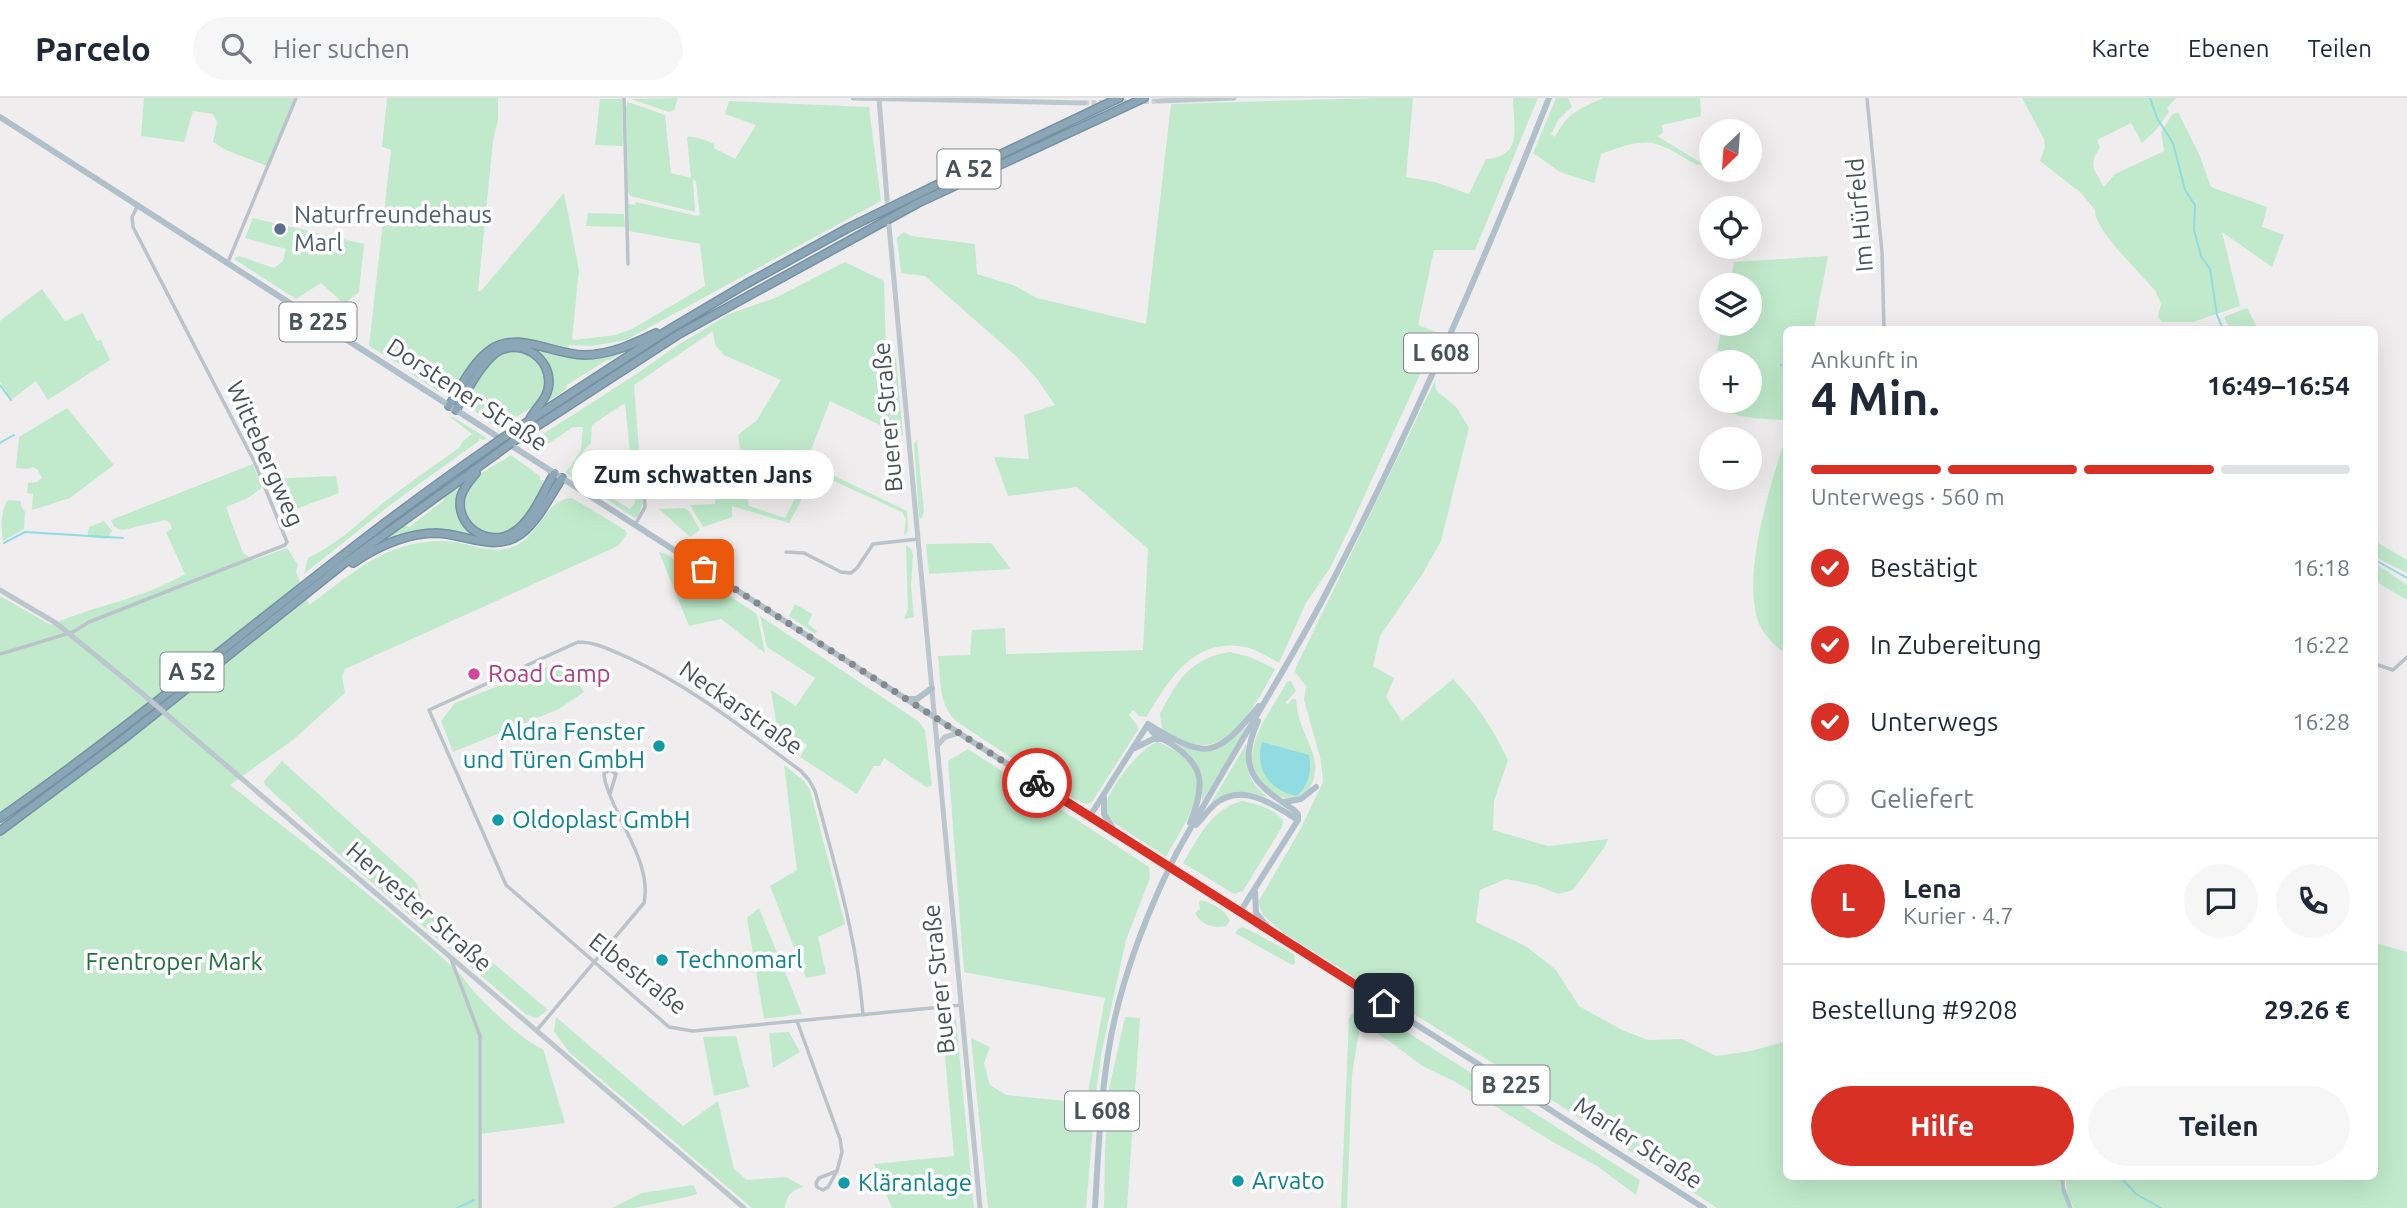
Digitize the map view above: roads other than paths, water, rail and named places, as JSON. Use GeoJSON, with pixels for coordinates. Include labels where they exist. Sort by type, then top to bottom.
{"type":"FeatureCollection","features":[{"type":"Feature","properties":{"kind":"highway","name":"A 52"},"geometry":{"type":"LineString","coordinates":[[0,818],[383,523],[516,429],[670,329],[848,228],[1119,98]]}},
{"type":"Feature","properties":{"kind":"highway","name":"A 52"},"geometry":{"type":"LineString","coordinates":[[0,831],[122,740],[342,565],[524,435],[679,334],[918,203],[1144,98]]}},
{"type":"Feature","properties":{"kind":"highway"},"geometry":{"type":"LineString","coordinates":[[452,408],[480,359],[500,344],[518,342],[558,352],[593,355],[622,348],[670,329]]}},
{"type":"Feature","properties":{"kind":"highway"},"geometry":{"type":"LineString","coordinates":[[452,408],[492,356],[507,348],[521,347],[542,360],[549,380],[546,395],[528,421]]}},
{"type":"Feature","properties":{"kind":"highway"},"geometry":{"type":"LineString","coordinates":[[485,463],[465,487],[461,495],[461,509],[471,528],[482,536],[492,538],[509,535],[519,529],[558,476]]}},
{"type":"Feature","properties":{"kind":"highway"},"geometry":{"type":"LineString","coordinates":[[342,565],[351,564],[390,542],[419,534],[449,534],[489,543],[514,539],[527,528],[558,476]]}},
{"type":"Feature","properties":{"kind":"main road"},"geometry":{"type":"LineString","coordinates":[[853,98],[1084,103]]}},
{"type":"Feature","properties":{"kind":"main road"},"geometry":{"type":"LineString","coordinates":[[879,98],[887,199]]}},
{"type":"Feature","properties":{"kind":"main road"},"geometry":{"type":"LineString","coordinates":[[1158,101],[1234,98]]}},
{"type":"Feature","properties":{"kind":"main road","name":"L 608"},"geometry":{"type":"LineString","coordinates":[[1095,1208],[1108,1052],[1132,958],[1163,881],[1337,572],[1409,425],[1481,264],[1549,98]]}},
{"type":"Feature","properties":{"kind":"main road","name":"Dorstener Straße"},"geometry":{"type":"LineString","coordinates":[[0,117],[1090,816]]}},
{"type":"Feature","properties":{"kind":"main road","name":"Buerer Straße"},"geometry":{"type":"LineString","coordinates":[[889,226],[980,1208]]}},
{"type":"Feature","properties":{"kind":"main road","name":"Hervester Straße"},"geometry":{"type":"LineString","coordinates":[[0,590],[40,612],[70,633],[744,1208]]}},
{"type":"Feature","properties":{"kind":"main road"},"geometry":{"type":"LineString","coordinates":[[907,699],[922,697],[932,688]]}},
{"type":"Feature","properties":{"kind":"main road"},"geometry":{"type":"LineString","coordinates":[[1148,724],[1186,745],[1201,749],[1214,747],[1237,733],[1272,691]]}},
{"type":"Feature","properties":{"kind":"main road"},"geometry":{"type":"LineString","coordinates":[[1240,912],[1298,820],[1298,814],[1261,786],[1249,768],[1247,758],[1251,736],[1272,691]]}},
{"type":"Feature","properties":{"kind":"main road"},"geometry":{"type":"LineString","coordinates":[[1148,724],[1150,731],[1190,759],[1199,774],[1200,796],[1184,840]]}},
{"type":"Feature","properties":{"kind":"main road"},"geometry":{"type":"LineString","coordinates":[[1090,816],[1148,724]]}},
{"type":"Feature","properties":{"kind":"main road"},"geometry":{"type":"LineString","coordinates":[[937,746],[945,737],[958,733]]}},
{"type":"Feature","properties":{"kind":"main road"},"geometry":{"type":"LineString","coordinates":[[1133,749],[1153,739],[1162,739]]}},
{"type":"Feature","properties":{"kind":"main road"},"geometry":{"type":"LineString","coordinates":[[1283,802],[1301,799],[1316,787]]}},
{"type":"Feature","properties":{"kind":"main road"},"geometry":{"type":"LineString","coordinates":[[1184,840],[1215,804],[1234,795],[1259,798],[1298,820]]}},
{"type":"Feature","properties":{"kind":"main road"},"geometry":{"type":"LineString","coordinates":[[1105,796],[1104,814],[1118,834]]}},
{"type":"Feature","properties":{"kind":"main road","name":"Marler Straße"},"geometry":{"type":"LineString","coordinates":[[1090,816],[1704,1208]]}},
{"type":"Feature","properties":{"kind":"main road"},"geometry":{"type":"LineString","coordinates":[[1256,887],[1256,913],[1272,932]]}},
{"type":"Feature","properties":{"kind":"street"},"geometry":{"type":"LineString","coordinates":[[227,264],[296,98]]}},
{"type":"Feature","properties":{"kind":"street"},"geometry":{"type":"LineString","coordinates":[[624,98],[628,264]]}},
{"type":"Feature","properties":{"kind":"street","name":"Im Hürfeld"},"geometry":{"type":"LineString","coordinates":[[1867,98],[1882,252],[1884,326]]}},
{"type":"Feature","properties":{"kind":"street","name":"Wittebergweg"},"geometry":{"type":"LineString","coordinates":[[70,633],[99,618],[287,542],[255,463],[133,227],[131,221],[137,207]]}},
{"type":"Feature","properties":{"kind":"street"},"geometry":{"type":"LineString","coordinates":[[635,525],[645,507],[642,456]]}},
{"type":"Feature","properties":{"kind":"street"},"geometry":{"type":"LineString","coordinates":[[786,552],[804,553],[841,572],[851,573],[858,568],[873,544],[918,539]]}},
{"type":"Feature","properties":{"kind":"street"},"geometry":{"type":"LineString","coordinates":[[0,654],[70,633]]}},
{"type":"Feature","properties":{"kind":"street","name":"Neckarstraße"},"geometry":{"type":"LineString","coordinates":[[429,710],[578,642],[594,643],[613,651],[663,674],[701,697],[801,771],[809,780],[815,792],[853,933],[860,971],[863,1015]]}},
{"type":"Feature","properties":{"kind":"street"},"geometry":{"type":"LineString","coordinates":[[2378,665],[2393,670],[2407,657]]}},
{"type":"Feature","properties":{"kind":"street","name":"Elbestraße"},"geometry":{"type":"LineString","coordinates":[[429,710],[506,886],[663,1023],[675,1030],[693,1031],[961,1005]]}},
{"type":"Feature","properties":{"kind":"street"},"geometry":{"type":"LineString","coordinates":[[537,1030],[644,903],[646,878],[610,794],[604,779],[604,774],[610,770],[616,774],[610,794]]}},
{"type":"Feature","properties":{"kind":"street"},"geometry":{"type":"LineString","coordinates":[[451,957],[480,1037],[480,1208]]}},
{"type":"Feature","properties":{"kind":"street"},"geometry":{"type":"LineString","coordinates":[[797,1021],[840,1139],[842,1152],[837,1171],[827,1188],[823,1190],[817,1187],[816,1181],[819,1178],[837,1171]]}},
{"type":"Feature","properties":{"kind":"street"},"geometry":{"type":"LineString","coordinates":[[2063,1180],[2071,1208]]}},
{"type":"Feature","properties":{"kind":"water"},"geometry":{"type":"Polygon","coordinates":[[[1262,742],[1309,755],[1309,777],[1297,796],[1279,789],[1266,777],[1260,761],[1262,742]]]}},
{"type":"Feature","properties":{"kind":"waterway"},"geometry":{"type":"LineString","coordinates":[[2150,98],[2157,118],[2173,143],[2185,190],[2195,205],[2194,230],[2201,256],[2210,269],[2217,315],[2222,326]]}},
{"type":"Feature","properties":{"kind":"waterway"},"geometry":{"type":"LineString","coordinates":[[0,385],[11,400]]}},
{"type":"Feature","properties":{"kind":"waterway"},"geometry":{"type":"LineString","coordinates":[[0,443],[14,435]]}},
{"type":"Feature","properties":{"kind":"waterway"},"geometry":{"type":"LineString","coordinates":[[4,543],[25,532],[123,538]]}},
{"type":"Feature","properties":{"kind":"waterway"},"geometry":{"type":"LineString","coordinates":[[2378,562],[2407,578]]}},
{"type":"Feature","properties":{"kind":"waterway"},"geometry":{"type":"LineString","coordinates":[[2060,1180],[2062,1184]]}},
{"type":"Feature","properties":{"kind":"waterway"},"geometry":{"type":"LineString","coordinates":[[2123,1180],[2136,1194],[2161,1208]]}},
{"type":"Feature","properties":{"kind":"waterway"},"geometry":{"type":"LineString","coordinates":[[2062,1190],[2069,1208]]}},
{"type":"Feature","properties":{"kind":"waterway"},"geometry":{"type":"LineString","coordinates":[[457,1208],[474,1200]]}},
{"type":"Feature","properties":{"kind":"tunnel"},"geometry":{"type":"LineString","coordinates":[[1084,103],[1158,101]]}},
{"type":"Feature","properties":{"kind":"tunnel"},"geometry":{"type":"LineString","coordinates":[[887,199],[889,226]]}},
{"type":"Feature","properties":{"kind":"place","name":"Naturfreundehaus Marl"},"geometry":{"type":"Point","coordinates":[280,229]}},
{"type":"Feature","properties":{"kind":"place","name":"Zum schwatten Jans"},"geometry":{"type":"Point","coordinates":[704,569]}},
{"type":"Feature","properties":{"kind":"place","name":"Road Camp"},"geometry":{"type":"Point","coordinates":[474,674]}},
{"type":"Feature","properties":{"kind":"place","name":"Aldra Fenster und Türen GmbH"},"geometry":{"type":"Point","coordinates":[659,746]}},
{"type":"Feature","properties":{"kind":"place","name":"Oldoplast GmbH"},"geometry":{"type":"Point","coordinates":[498,820]}},
{"type":"Feature","properties":{"kind":"place","name":"Technomarl"},"geometry":{"type":"Point","coordinates":[662,960]}},
{"type":"Feature","properties":{"kind":"place","name":"Arvato"},"geometry":{"type":"Point","coordinates":[1238,1181]}},
{"type":"Feature","properties":{"kind":"place","name":"Kläranlage"},"geometry":{"type":"Point","coordinates":[844,1183]}},
{"type":"Feature","properties":{"kind":"park label","name":"Frentroper Mark"},"geometry":{"type":"Point","coordinates":[174,962]}}]}
